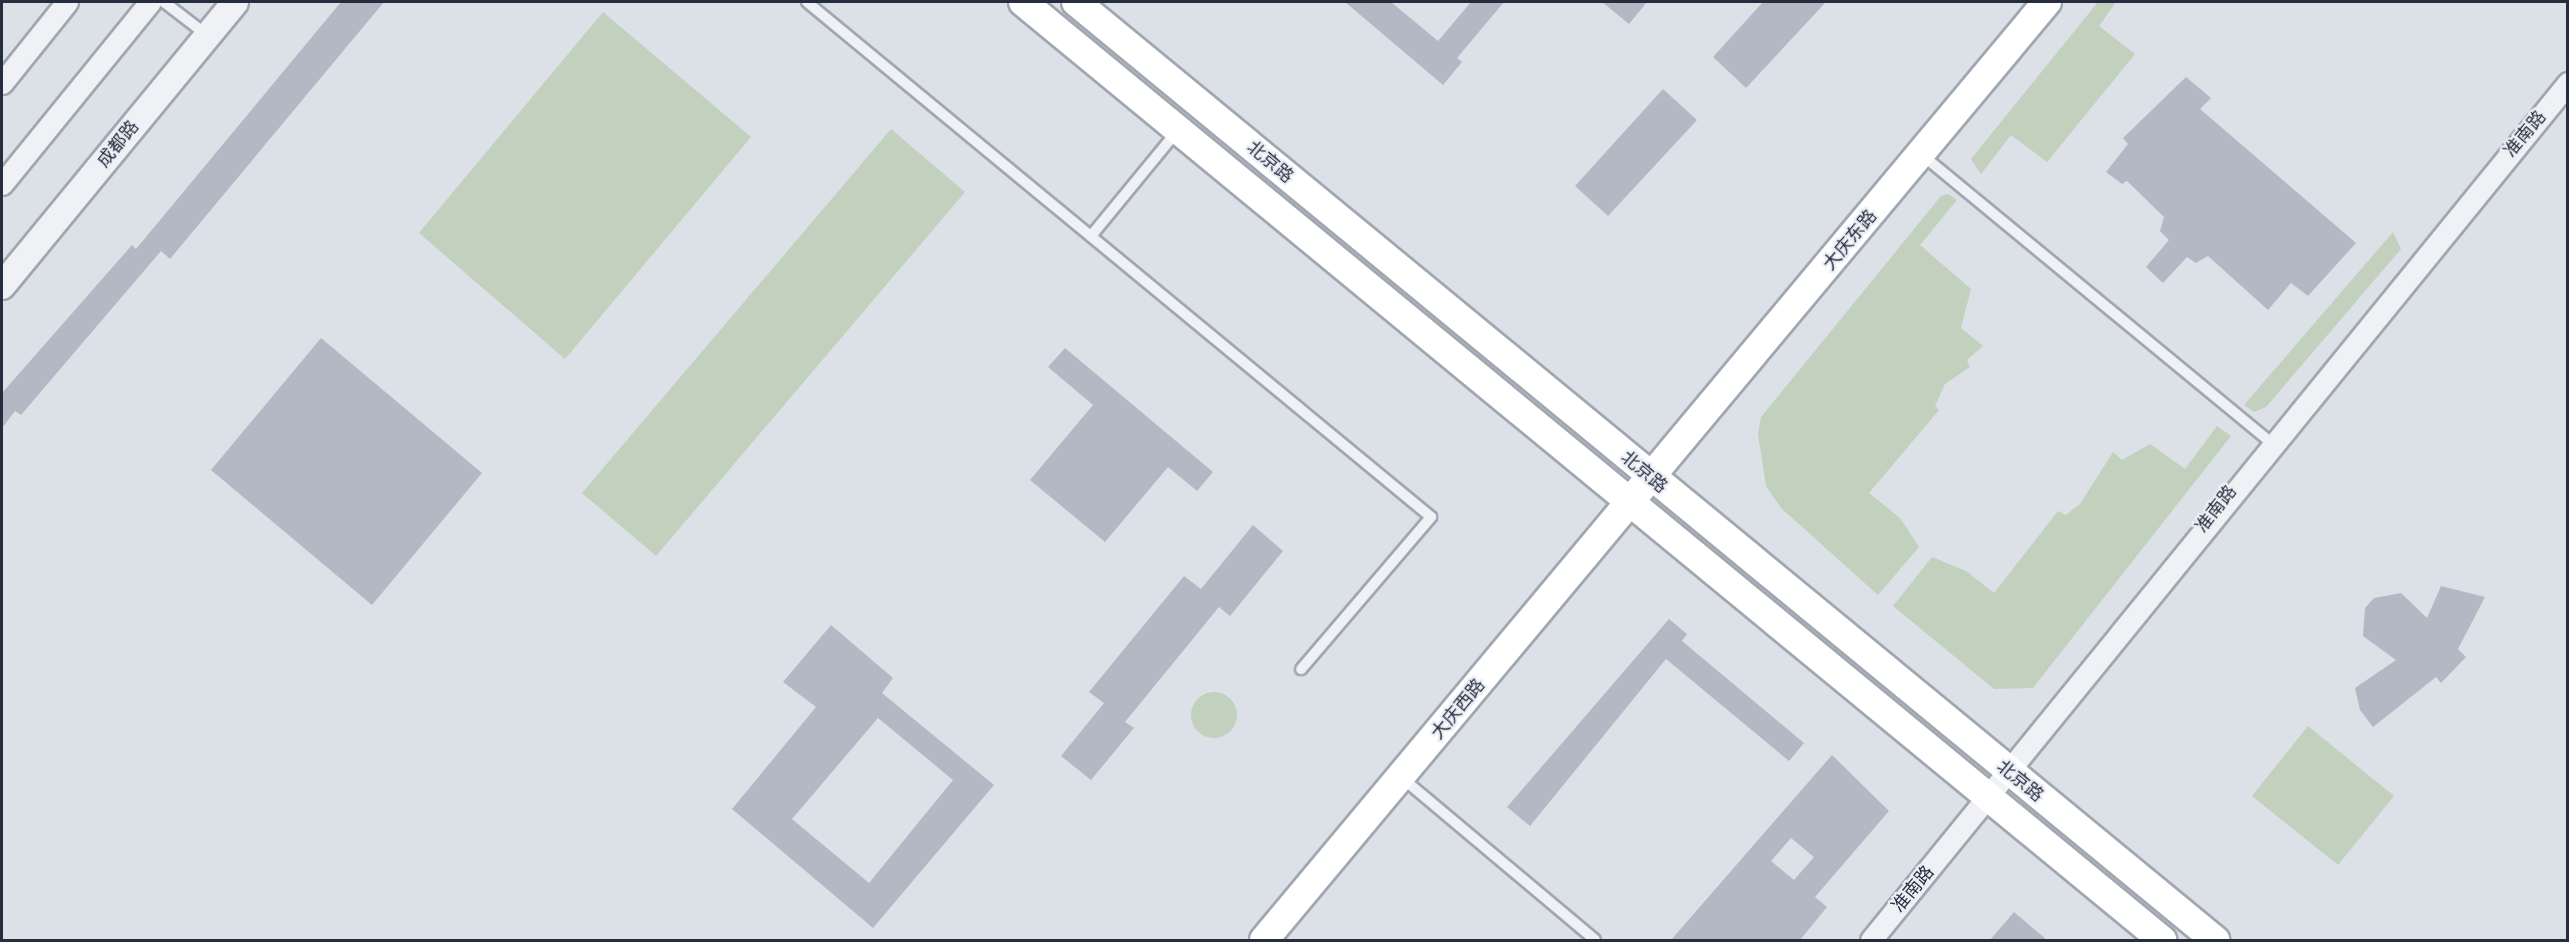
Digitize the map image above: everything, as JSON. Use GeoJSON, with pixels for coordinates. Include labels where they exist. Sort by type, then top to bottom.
{"type":"FeatureCollection","features":[{"type":"Feature","properties":{"kind":"main road","name":"北京路"},"geometry":{"type":"LineString","coordinates":[[1023,2],[2162,940]]}},
{"type":"Feature","properties":{"kind":"main road","name":"北京路"},"geometry":{"type":"LineString","coordinates":[[1076,2],[2215,940]]}},
{"type":"Feature","properties":{"kind":"main road","name":"大庆东路"},"geometry":{"type":"LineString","coordinates":[[1652,478],[2048,2]]}},
{"type":"Feature","properties":{"kind":"main road","name":"大庆西路"},"geometry":{"type":"LineString","coordinates":[[1264,940],[1652,478]]}},
{"type":"Feature","properties":{"kind":"street"},"geometry":{"type":"LineString","coordinates":[[2,83],[67,2]]}},
{"type":"Feature","properties":{"kind":"street"},"geometry":{"type":"LineString","coordinates":[[2,184],[150,2]]}},
{"type":"Feature","properties":{"kind":"street","name":"成都路"},"geometry":{"type":"LineString","coordinates":[[2,286],[236,2]]}},
{"type":"Feature","properties":{"kind":"street","name":"准南路"},"geometry":{"type":"LineString","coordinates":[[1870,940],[2010,773],[2270,442],[2568,82]]}},
{"type":"Feature","properties":{"kind":"lane"},"geometry":{"type":"LineString","coordinates":[[164,2],[207,36]]}},
{"type":"Feature","properties":{"kind":"lane"},"geometry":{"type":"LineString","coordinates":[[807,2],[1431,517],[1301,669]]}},
{"type":"Feature","properties":{"kind":"lane"},"geometry":{"type":"LineString","coordinates":[[1091,236],[1179,130]]}},
{"type":"Feature","properties":{"kind":"lane"},"geometry":{"type":"LineString","coordinates":[[1921,154],[2270,442]]}},
{"type":"Feature","properties":{"kind":"lane"},"geometry":{"type":"LineString","coordinates":[[1401,777],[1595,940]]}},
{"type":"Feature","properties":{"kind":"green space"},"geometry":{"type":"Polygon","coordinates":[[[2098,2],[2116,2],[2099,26],[2135,54],[2047,162],[2011,135],[1981,174],[1971,159],[2098,2]]]}},
{"type":"Feature","properties":{"kind":"green space"},"geometry":{"type":"Polygon","coordinates":[[[603,12],[751,137],[565,359],[419,233],[603,12]]]}},
{"type":"Feature","properties":{"kind":"green space"},"geometry":{"type":"Polygon","coordinates":[[[891,129],[965,192],[656,556],[582,493],[891,129]]]}},
{"type":"Feature","properties":{"kind":"green space"},"geometry":{"type":"Polygon","coordinates":[[[1948,194],[1957,200],[1920,245],[1971,289],[1961,328],[1983,346],[1967,360],[1970,367],[1945,384],[1935,406],[1939,410],[1869,493],[1900,518],[1919,547],[1878,595],[1781,508],[1766,486],[1758,434],[1761,417],[1941,196],[1948,194]]]}},
{"type":"Feature","properties":{"kind":"green space"},"geometry":{"type":"Polygon","coordinates":[[[2393,232],[2401,249],[2266,407],[2254,412],[2244,405],[2393,232]]]}},
{"type":"Feature","properties":{"kind":"green space"},"geometry":{"type":"Polygon","coordinates":[[[2217,426],[2231,436],[2033,688],[1994,689],[1893,606],[1932,557],[1966,571],[1994,593],[2058,511],[2066,515],[2080,504],[2113,452],[2122,460],[2150,444],[2185,469],[2217,426]]]}},
{"type":"Feature","properties":{"kind":"green space"},"geometry":{"type":"Polygon","coordinates":[[[1214,692],[1230,699],[1237,715],[1230,731],[1214,738],[1198,731],[1191,715],[1198,699],[1214,692]]]}},
{"type":"Feature","properties":{"kind":"green space"},"geometry":{"type":"Polygon","coordinates":[[[2308,726],[2394,796],[2338,865],[2252,796],[2308,726]]]}},
{"type":"Feature","properties":{"kind":"building"},"geometry":{"type":"Polygon","coordinates":[[[341,2],[384,2],[170,259],[161,251],[21,415],[15,411],[2,428],[2,393],[132,245],[136,249],[341,2]]]}},
{"type":"Feature","properties":{"kind":"building"},"geometry":{"type":"Polygon","coordinates":[[[1345,2],[1391,2],[1438,41],[1471,2],[1504,2],[1457,58],[1462,62],[1443,85],[1345,2]]]}},
{"type":"Feature","properties":{"kind":"building"},"geometry":{"type":"Polygon","coordinates":[[[1602,2],[1647,2],[1629,24],[1602,2]]]}},
{"type":"Feature","properties":{"kind":"building"},"geometry":{"type":"Polygon","coordinates":[[[1763,2],[1826,2],[1746,88],[1713,57],[1763,2]]]}},
{"type":"Feature","properties":{"kind":"building"},"geometry":{"type":"Polygon","coordinates":[[[2186,77],[2211,98],[2200,109],[2356,243],[2308,296],[2291,283],[2268,310],[2208,256],[2196,263],[2187,257],[2163,283],[2146,267],[2169,240],[2160,231],[2164,217],[2127,181],[2122,184],[2106,172],[2128,144],[2123,138],[2186,77]]]}},
{"type":"Feature","properties":{"kind":"building"},"geometry":{"type":"Polygon","coordinates":[[[1663,89],[1697,120],[1608,216],[1575,186],[1663,89]]]}},
{"type":"Feature","properties":{"kind":"building"},"geometry":{"type":"Polygon","coordinates":[[[321,338],[482,473],[372,605],[211,470],[321,338]]]}},
{"type":"Feature","properties":{"kind":"building"},"geometry":{"type":"Polygon","coordinates":[[[1065,348],[1213,472],[1197,491],[1168,467],[1105,542],[1030,480],[1093,405],[1048,367],[1065,348]]]}},
{"type":"Feature","properties":{"kind":"building"},"geometry":{"type":"Polygon","coordinates":[[[1253,525],[1283,551],[1230,616],[1219,607],[1125,722],[1134,728],[1091,780],[1061,756],[1104,703],[1089,692],[1184,576],[1201,589],[1253,525]]]}},
{"type":"Feature","properties":{"kind":"building"},"geometry":{"type":"Polygon","coordinates":[[[2441,586],[2485,597],[2458,649],[2466,657],[2441,683],[2436,677],[2373,727],[2360,710],[2355,688],[2396,660],[2363,636],[2365,608],[2374,598],[2401,593],[2427,618],[2441,586]]]}},
{"type":"Feature","properties":{"kind":"building"},"geometry":{"type":"Polygon","coordinates":[[[1669,619],[1687,634],[1682,641],[1804,743],[1789,761],[1666,659],[1530,826],[1507,807],[1669,619]]]}},
{"type":"Feature","properties":{"kind":"building"},"geometry":{"type":"Polygon","coordinates":[[[831,625],[893,678],[882,693],[994,785],[873,928],[732,809],[816,707],[783,682],[831,625]],[[878,718],[792,819],[869,883],[953,780],[878,718]]]}},
{"type":"Feature","properties":{"kind":"building"},"geometry":{"type":"Polygon","coordinates":[[[1832,755],[1889,811],[1815,897],[1827,907],[1800,940],[1671,940],[1832,755]],[[1791,838],[1771,861],[1794,880],[1814,857],[1791,838]]]}},
{"type":"Feature","properties":{"kind":"building"},"geometry":{"type":"Polygon","coordinates":[[[2014,912],[2047,940],[1990,940],[2014,912]]]}}]}
